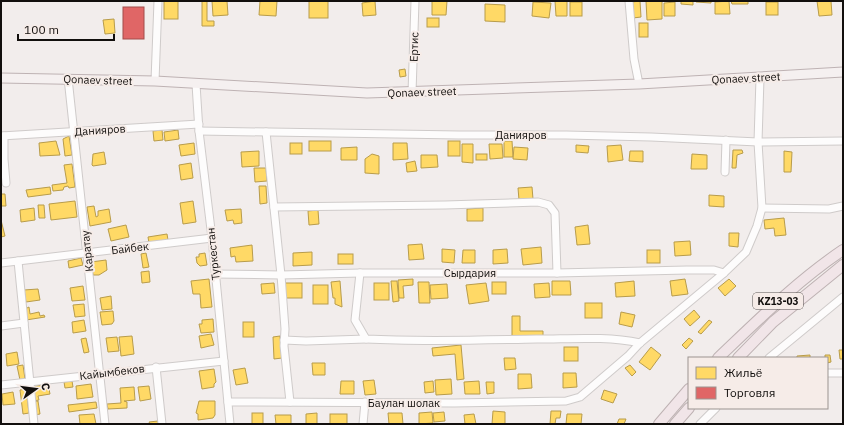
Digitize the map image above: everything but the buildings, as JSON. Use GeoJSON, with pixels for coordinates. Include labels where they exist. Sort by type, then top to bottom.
{"type":"FeatureCollection","features":[{"type":"Feature","properties":{"kind":"highway","name":"KZ13-03"},"geometry":{"type":"LineString","coordinates":[[719,357],[764,313],[843,250]]}},
{"type":"Feature","properties":{"kind":"highway","name":"KZ13-03"},"geometry":{"type":"LineString","coordinates":[[739,357],[773,322],[843,265]]}},
{"type":"Feature","properties":{"kind":"highway"},"geometry":{"type":"LineString","coordinates":[[659,424],[688,390]]}},
{"type":"Feature","properties":{"kind":"highway"},"geometry":{"type":"LineString","coordinates":[[675,424],[688,409]]}},
{"type":"Feature","properties":{"kind":"main road","name":"Qonaev street"},"geometry":{"type":"LineString","coordinates":[[1,78],[68,78],[155,81],[367,93],[639,84],[843,72]]}},
{"type":"Feature","properties":{"kind":"street"},"geometry":{"type":"LineString","coordinates":[[155,81],[158,1]]}},
{"type":"Feature","properties":{"kind":"street","name":"Ертис"},"geometry":{"type":"LineString","coordinates":[[412,92],[415,1]]}},
{"type":"Feature","properties":{"kind":"street"},"geometry":{"type":"LineString","coordinates":[[629,1],[634,59],[639,84]]}},
{"type":"Feature","properties":{"kind":"street","name":"Каратау"},"geometry":{"type":"LineString","coordinates":[[68,78],[105,424]]}},
{"type":"Feature","properties":{"kind":"street"},"geometry":{"type":"LineString","coordinates":[[284,340],[580,338],[625,340],[640,343],[746,252],[757,226],[762,208],[758,142],[760,78]]}},
{"type":"Feature","properties":{"kind":"street","name":"Туркестан"},"geometry":{"type":"LineString","coordinates":[[196,84],[199,127],[212,238],[230,424]]}},
{"type":"Feature","properties":{"kind":"street","name":"Данияров"},"geometry":{"type":"LineString","coordinates":[[3,136],[199,127],[266,132],[459,136],[566,135],[758,142],[843,141]]}},
{"type":"Feature","properties":{"kind":"street"},"geometry":{"type":"LineString","coordinates":[[266,132],[281,275],[285,329],[284,340],[290,402]]}},
{"type":"Feature","properties":{"kind":"street"},"geometry":{"type":"LineString","coordinates":[[3,136],[6,183]]}},
{"type":"Feature","properties":{"kind":"street"},"geometry":{"type":"LineString","coordinates":[[725,172],[726,140]]}},
{"type":"Feature","properties":{"kind":"street"},"geometry":{"type":"LineString","coordinates":[[274,207],[445,206],[538,202],[549,204],[555,213],[557,273]]}},
{"type":"Feature","properties":{"kind":"street"},"geometry":{"type":"LineString","coordinates":[[762,208],[829,209],[843,206]]}},
{"type":"Feature","properties":{"kind":"street","name":"Байбек"},"geometry":{"type":"LineString","coordinates":[[1,263],[212,238]]}},
{"type":"Feature","properties":{"kind":"street"},"geometry":{"type":"LineString","coordinates":[[18,261],[34,424]]}},
{"type":"Feature","properties":{"kind":"street","name":"Сырдария"},"geometry":{"type":"LineString","coordinates":[[215,274],[557,273],[686,270],[714,270],[724,272]]}},
{"type":"Feature","properties":{"kind":"street"},"geometry":{"type":"LineString","coordinates":[[360,273],[355,320],[366,340]]}},
{"type":"Feature","properties":{"kind":"street"},"geometry":{"type":"LineString","coordinates":[[770,357],[843,297]]}},
{"type":"Feature","properties":{"kind":"street"},"geometry":{"type":"LineString","coordinates":[[1,326],[24,323]]}},
{"type":"Feature","properties":{"kind":"street","name":"Баулан шолак"},"geometry":{"type":"LineString","coordinates":[[228,402],[566,401],[580,397],[628,356],[640,343]]}},
{"type":"Feature","properties":{"kind":"street","name":"Кайымбеков"},"geometry":{"type":"LineString","coordinates":[[1,386],[156,367],[224,361]]}},
{"type":"Feature","properties":{"kind":"street"},"geometry":{"type":"LineString","coordinates":[[156,367],[162,424]]}},
{"type":"Feature","properties":{"kind":"street"},"geometry":{"type":"LineString","coordinates":[[828,373],[843,372]]}},
{"type":"Feature","properties":{"kind":"street"},"geometry":{"type":"LineString","coordinates":[[363,424],[365,402]]}},
{"type":"Feature","properties":{"kind":"street"},"geometry":{"type":"LineString","coordinates":[[700,424],[715,409]]}}]}
